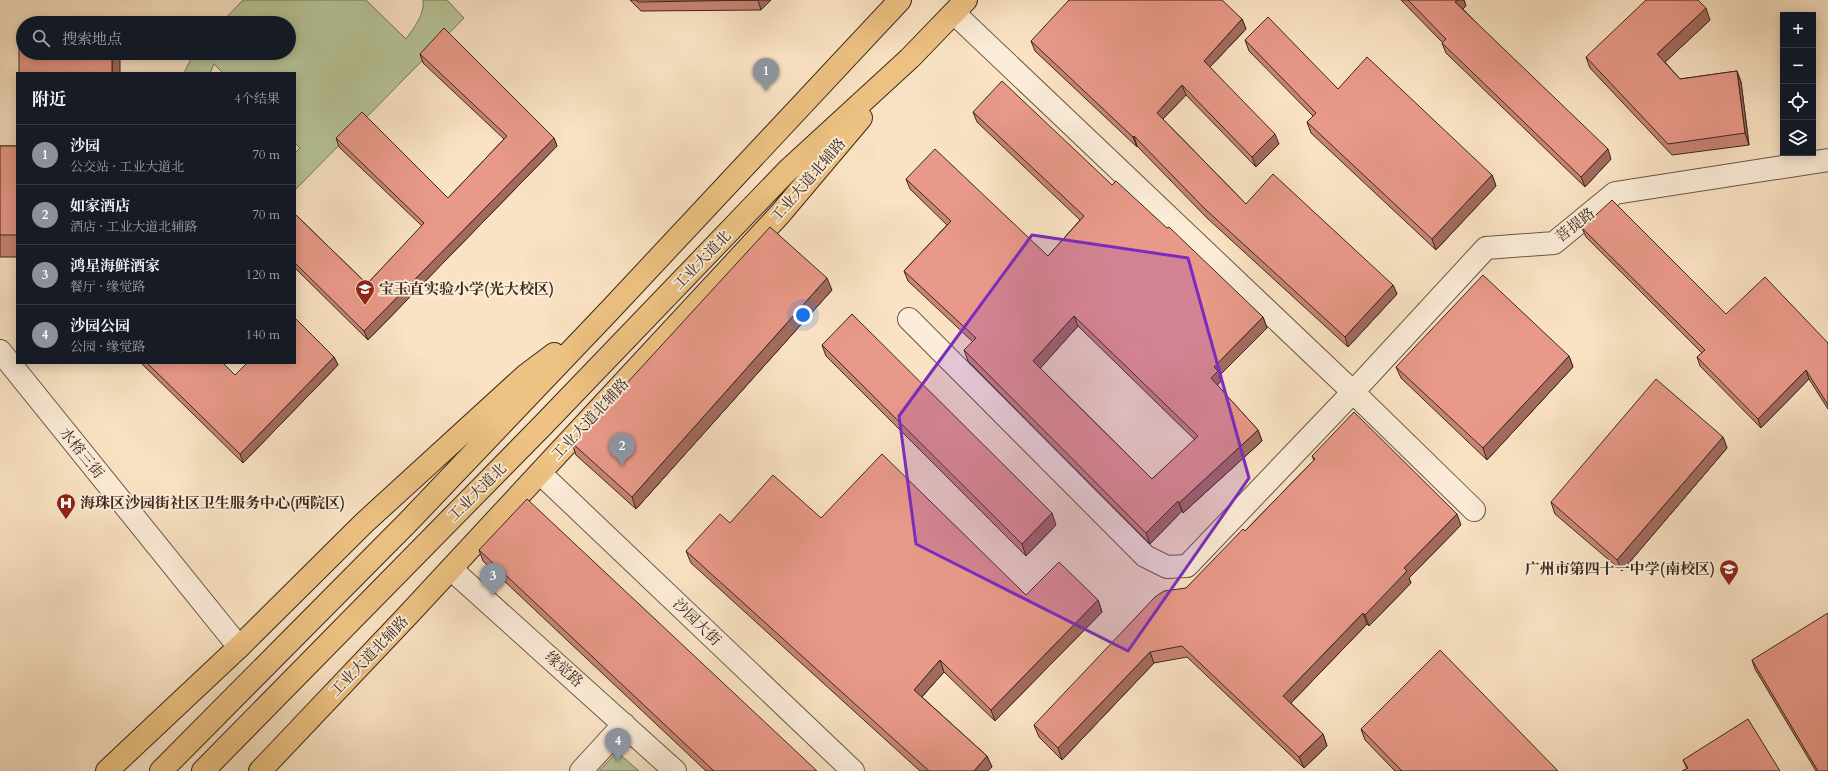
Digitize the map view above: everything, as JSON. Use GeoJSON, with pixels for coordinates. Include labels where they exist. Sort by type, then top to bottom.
{"type":"FeatureCollection","features":[{"type":"Feature","properties":{"kind":"main road","name":"工业大道北"},"geometry":{"type":"LineString","coordinates":[[161,771],[409,521],[611,309],[900,0]]}},
{"type":"Feature","properties":{"kind":"main road","name":"工业大道北"},"geometry":{"type":"LineString","coordinates":[[203,771],[560,408],[788,170],[910,58],[960,6]]}},
{"type":"Feature","properties":{"kind":"main road","name":"工业大道北辅路"},"geometry":{"type":"LineString","coordinates":[[260,771],[451,569],[780,214],[831,155],[910,58]]}},
{"type":"Feature","properties":{"kind":"main road"},"geometry":{"type":"LineString","coordinates":[[107,771],[239,647],[364,523],[521,380],[611,309]]}},
{"type":"Feature","properties":{"kind":"street"},"geometry":{"type":"LineString","coordinates":[[960,6],[1474,510]]}},
{"type":"Feature","properties":{"kind":"street","name":"菩提路"},"geometry":{"type":"LineString","coordinates":[[909,319],[1145,556],[1167,567],[1187,566],[1353,392],[1486,248],[1554,243],[1615,193],[1828,160]]}},
{"type":"Feature","properties":{"kind":"street","name":"水榕三街"},"geometry":{"type":"LineString","coordinates":[[0,351],[239,647]]}},
{"type":"Feature","properties":{"kind":"street","name":"沙园大街"},"geometry":{"type":"LineString","coordinates":[[540,473],[853,771]]}},
{"type":"Feature","properties":{"kind":"street","name":"缘觉路"},"geometry":{"type":"LineString","coordinates":[[451,569],[675,771]]}},
{"type":"Feature","properties":{"kind":"street"},"geometry":{"type":"LineString","coordinates":[[582,771],[624,724]]}},
{"type":"Feature","properties":{"kind":"highlighted area"},"geometry":{"type":"Polygon","coordinates":[[[1032,235],[1188,258],[1249,478],[1128,651],[916,544],[899,416],[1032,235]]]}},
{"type":"Feature","properties":{"kind":"green space"},"geometry":{"type":"Polygon","coordinates":[[[243,0],[366,0],[406,39],[421,16],[423,0],[447,0],[464,18],[296,189],[296,152],[300,148],[296,144],[296,72],[222,72],[214,64],[210,72],[184,72],[190,60],[296,60],[296,16],[228,16],[243,0]]]}},
{"type":"Feature","properties":{"kind":"green space"},"geometry":{"type":"Polygon","coordinates":[[[617,752],[639,771],[599,771],[617,752]]]}},
{"type":"Feature","properties":{"kind":"building"},"geometry":{"type":"Polygon","coordinates":[[[636,0],[758,0],[638,2],[636,0]]]}},
{"type":"Feature","properties":{"kind":"building"},"geometry":{"type":"Polygon","coordinates":[[[1069,0],[1222,0],[1242,19],[1204,61],[1275,134],[1252,157],[1182,85],[1157,113],[1246,204],[1273,174],[1393,285],[1345,337],[1204,208],[1134,136],[1133,137],[1031,41],[1069,0]]]}},
{"type":"Feature","properties":{"kind":"building"},"geometry":{"type":"Polygon","coordinates":[[[1408,0],[1458,0],[1455,2],[1608,149],[1581,177],[1442,43],[1446,39],[1408,0]]]}},
{"type":"Feature","properties":{"kind":"building"},"geometry":{"type":"Polygon","coordinates":[[[1646,0],[1698,0],[1706,8],[1657,54],[1680,79],[1737,71],[1745,133],[1668,144],[1586,57],[1646,0]]]}},
{"type":"Feature","properties":{"kind":"building"},"geometry":{"type":"Polygon","coordinates":[[[1268,17],[1338,89],[1367,57],[1492,175],[1432,239],[1307,122],[1316,113],[1245,40],[1268,17]]]}},
{"type":"Feature","properties":{"kind":"building"},"geometry":{"type":"Polygon","coordinates":[[[444,28],[554,138],[364,331],[296,264],[296,215],[367,284],[424,223],[336,138],[362,112],[448,198],[507,136],[420,54],[444,28]]]}},
{"type":"Feature","properties":{"kind":"building"},"geometry":{"type":"Polygon","coordinates":[[[19,60],[112,60],[112,72],[19,72],[19,60]]]}},
{"type":"Feature","properties":{"kind":"building"},"geometry":{"type":"Polygon","coordinates":[[[1002,81],[1112,185],[1116,181],[1167,228],[1169,227],[1263,317],[1214,367],[1218,371],[1211,378],[1258,430],[1179,503],[1178,501],[1146,533],[964,350],[976,338],[904,271],[951,221],[906,179],[935,149],[1048,256],[1084,216],[973,112],[1002,81]],[[1074,316],[1033,361],[1152,479],[1198,436],[1074,316]]]}},
{"type":"Feature","properties":{"kind":"building"},"geometry":{"type":"Polygon","coordinates":[[[0,146],[16,146],[16,235],[0,235],[0,146]]]}},
{"type":"Feature","properties":{"kind":"building"},"geometry":{"type":"Polygon","coordinates":[[[1612,200],[1726,314],[1765,277],[1828,343],[1828,405],[1806,370],[1758,419],[1697,357],[1705,350],[1582,228],[1612,200]]]}},
{"type":"Feature","properties":{"kind":"building"},"geometry":{"type":"Polygon","coordinates":[[[770,227],[827,278],[632,497],[572,443],[770,227]]]}},
{"type":"Feature","properties":{"kind":"building"},"geometry":{"type":"Polygon","coordinates":[[[1483,275],[1569,356],[1483,448],[1396,367],[1483,275]]]}},
{"type":"Feature","properties":{"kind":"building"},"geometry":{"type":"Polygon","coordinates":[[[852,314],[1052,513],[1022,544],[822,345],[852,314]]]}},
{"type":"Feature","properties":{"kind":"building"},"geometry":{"type":"Polygon","coordinates":[[[296,319],[334,357],[240,454],[148,364],[224,364],[235,375],[246,364],[296,364],[296,319]]]}},
{"type":"Feature","properties":{"kind":"building"},"geometry":{"type":"Polygon","coordinates":[[[1656,379],[1723,437],[1617,560],[1551,502],[1656,379]]]}},
{"type":"Feature","properties":{"kind":"building"},"geometry":{"type":"Polygon","coordinates":[[[1354,412],[1457,514],[1404,568],[1407,571],[1365,615],[1363,613],[1283,696],[1323,734],[1299,757],[1182,646],[1150,652],[1058,748],[1034,725],[1155,597],[1164,591],[1186,588],[1243,529],[1245,531],[1315,459],[1312,456],[1354,412]]]}},
{"type":"Feature","properties":{"kind":"building"},"geometry":{"type":"Polygon","coordinates":[[[882,454],[1026,595],[1059,562],[1098,600],[991,710],[940,660],[914,690],[987,756],[974,771],[929,771],[686,551],[720,514],[730,523],[773,475],[821,518],[882,454]]]}},
{"type":"Feature","properties":{"kind":"building"},"geometry":{"type":"Polygon","coordinates":[[[527,499],[817,771],[714,771],[479,550],[527,499]]]}},
{"type":"Feature","properties":{"kind":"building"},"geometry":{"type":"Polygon","coordinates":[[[1828,613],[1828,771],[1818,771],[1752,660],[1828,613]]]}},
{"type":"Feature","properties":{"kind":"building"},"geometry":{"type":"Polygon","coordinates":[[[1440,650],[1558,771],[1402,771],[1361,729],[1440,650]]]}},
{"type":"Feature","properties":{"kind":"building"},"geometry":{"type":"Polygon","coordinates":[[[1748,719],[1780,771],[1682,771],[1688,768],[1683,760],[1748,719]]]}},
{"type":"Feature","properties":{"kind":"place","name":"沙园"},"geometry":{"type":"Point","coordinates":[766,91]}},
{"type":"Feature","properties":{"kind":"place","name":"宝玉直实验小学(光大校区)"},"geometry":{"type":"Point","coordinates":[365,306]}},
{"type":"Feature","properties":{"kind":"place","name":"如家酒店"},"geometry":{"type":"Point","coordinates":[622,466]}},
{"type":"Feature","properties":{"kind":"place","name":"海珠区沙园街社区卫生服务中心(西院区)"},"geometry":{"type":"Point","coordinates":[66,520]}},
{"type":"Feature","properties":{"kind":"place","name":"广州市第四十一中学(南校区)"},"geometry":{"type":"Point","coordinates":[1729,586]}},
{"type":"Feature","properties":{"kind":"place","name":"鸿星海鲜酒家"},"geometry":{"type":"Point","coordinates":[493,596]}},
{"type":"Feature","properties":{"kind":"place","name":"沙园公园"},"geometry":{"type":"Point","coordinates":[618,761]}}]}
